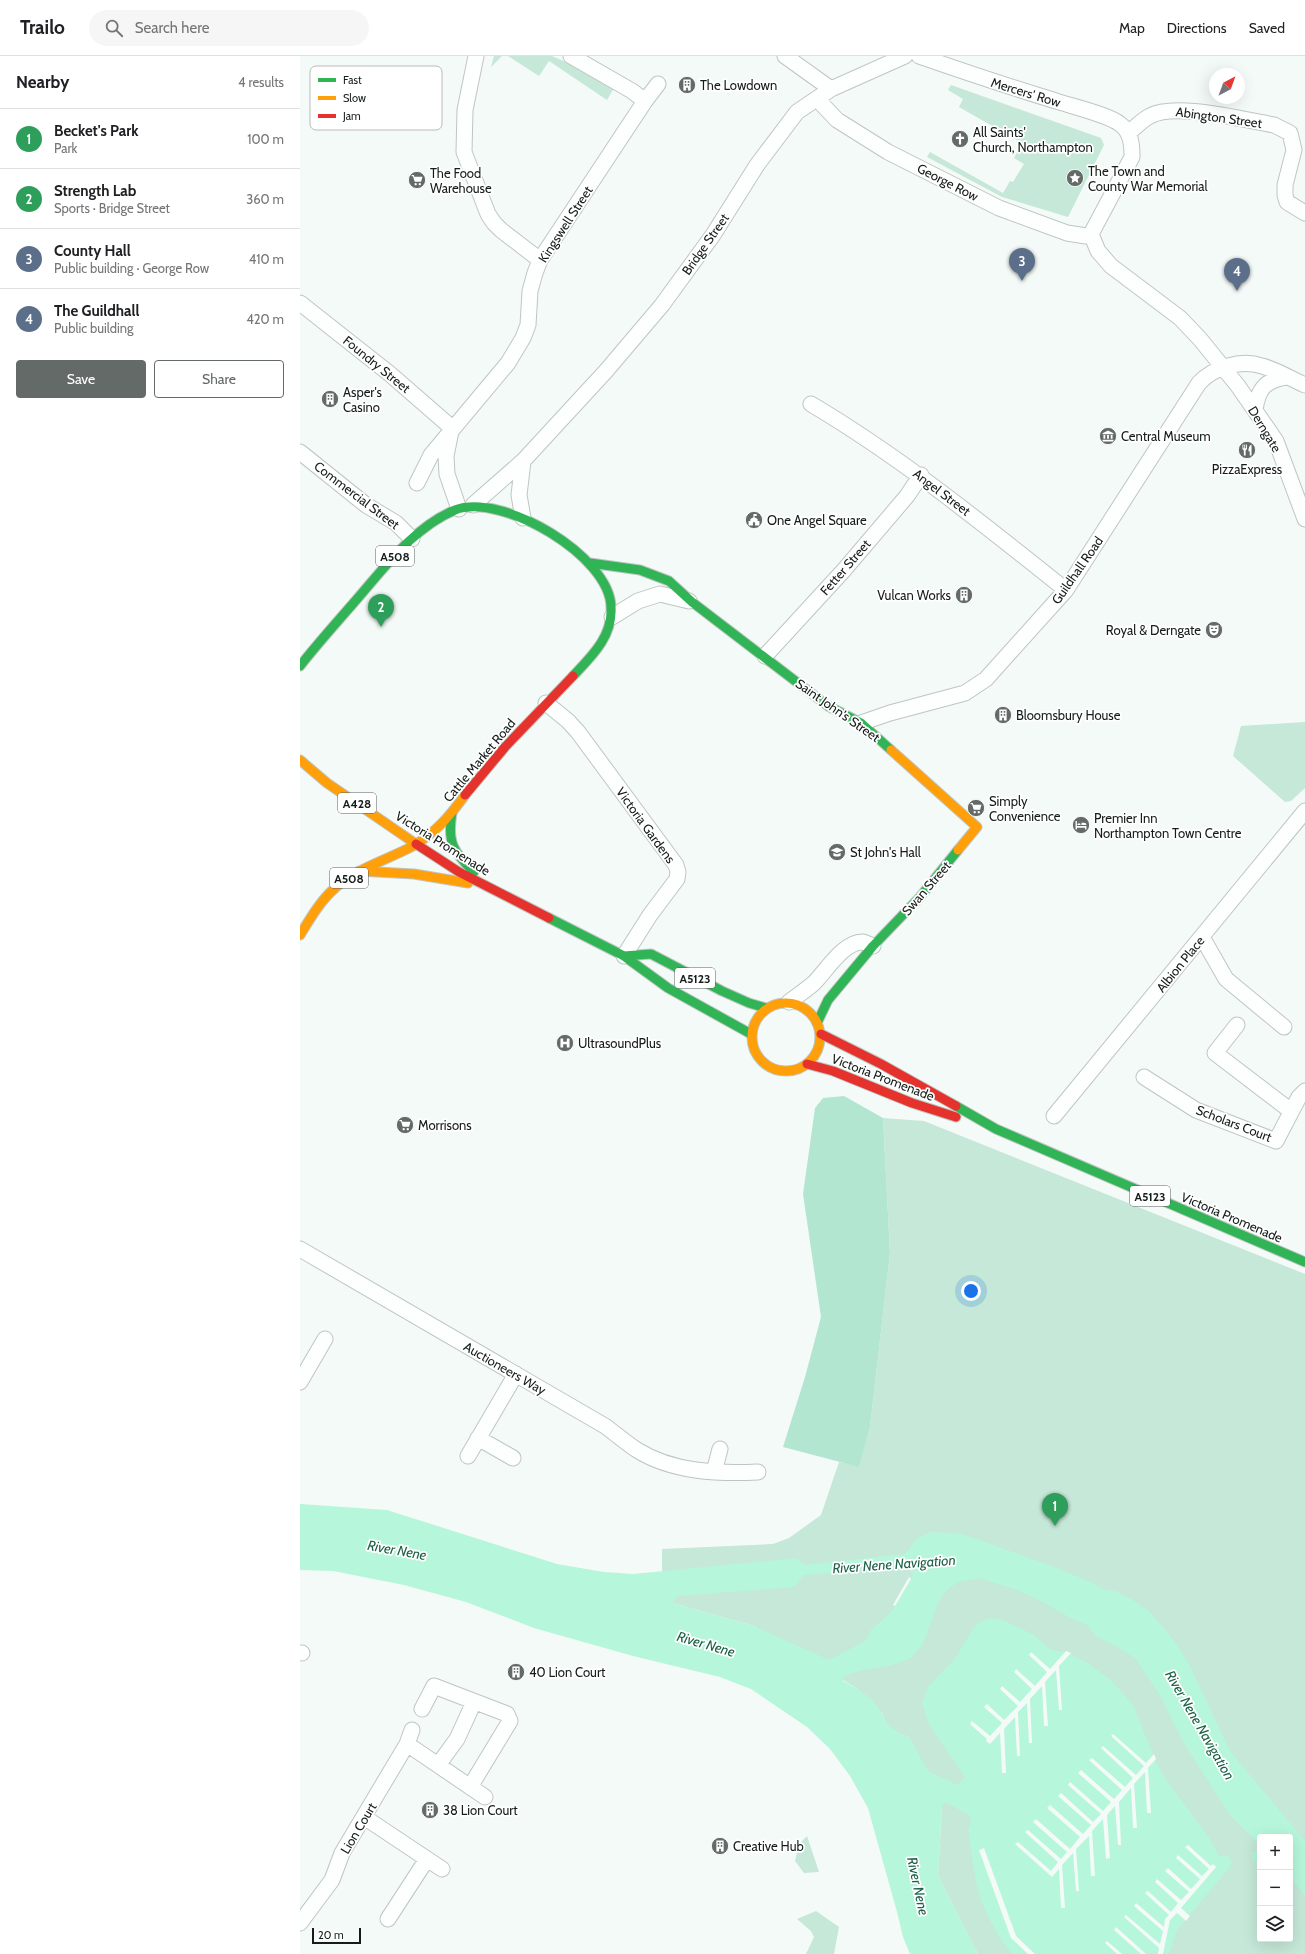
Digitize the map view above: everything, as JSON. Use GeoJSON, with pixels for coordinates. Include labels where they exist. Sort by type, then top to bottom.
{"type":"FeatureCollection","features":[{"type":"Feature","properties":{"kind":"main road","name":"A508"},"geometry":{"type":"LineString","coordinates":[[466,507],[500,509],[523,518],[545,530],[590,563]]}},
{"type":"Feature","properties":{"kind":"main road","name":"Bridge Street"},"geometry":{"type":"LineString","coordinates":[[301,663],[404,546],[432,522],[466,507]]}},
{"type":"Feature","properties":{"kind":"main road","name":"Saint John's Street"},"geometry":{"type":"LineString","coordinates":[[590,563],[606,564],[640,570],[669,581],[692,602],[765,656],[828,706],[861,723],[977,827]]}},
{"type":"Feature","properties":{"kind":"main road","name":"Cattle Market Road"},"geometry":{"type":"LineString","coordinates":[[300,935],[328,895],[339,884],[359,871],[416,844],[435,831],[452,813],[480,775],[517,733],[593,655],[606,636],[612,616],[609,591],[605,582],[590,563]]}},
{"type":"Feature","properties":{"kind":"main road","name":"Victoria Promenade"},"geometry":{"type":"LineString","coordinates":[[300,760],[327,783],[459,872],[624,956],[658,982],[752,1034]]}},
{"type":"Feature","properties":{"kind":"main road","name":"A5123"},"geometry":{"type":"LineString","coordinates":[[452,813],[449,837],[454,852],[490,888]]}},
{"type":"Feature","properties":{"kind":"main road","name":"Swan Street"},"geometry":{"type":"LineString","coordinates":[[817,1023],[828,1000],[872,946],[920,897],[977,827]]}},
{"type":"Feature","properties":{"kind":"main road","name":"A5123"},"geometry":{"type":"LineString","coordinates":[[359,871],[387,870],[430,875],[490,888]]}},
{"type":"Feature","properties":{"kind":"main road","name":"A5123"},"geometry":{"type":"LineString","coordinates":[[624,956],[651,954],[722,991],[749,1003],[766,1008]]}},
{"type":"Feature","properties":{"kind":"main road"},"geometry":{"type":"LineString","coordinates":[[789,1002],[802,1005],[811,1013],[821,1034],[818,1051],[802,1068],[790,1071],[778,1071],[766,1065],[758,1057],[752,1046],[752,1034],[758,1017],[766,1008],[777,1003],[789,1002]]}},
{"type":"Feature","properties":{"kind":"main road","name":"Victoria Promenade"},"geometry":{"type":"LineString","coordinates":[[821,1034],[881,1064],[996,1129],[1305,1262]]}},
{"type":"Feature","properties":{"kind":"main road","name":"Victoria Promenade"},"geometry":{"type":"LineString","coordinates":[[807,1064],[825,1068],[849,1077],[906,1102],[996,1129]]}},
{"type":"Feature","properties":{"kind":"street"},"geometry":{"type":"LineString","coordinates":[[476,56],[465,110],[464,152],[488,214],[494,223],[540,260]]}},
{"type":"Feature","properties":{"kind":"street"},"geometry":{"type":"LineString","coordinates":[[571,56],[632,91],[645,101]]}},
{"type":"Feature","properties":{"kind":"street"},"geometry":{"type":"LineString","coordinates":[[785,56],[831,89]]}},
{"type":"Feature","properties":{"kind":"street","name":"Bridge Street"},"geometry":{"type":"LineString","coordinates":[[466,507],[523,461],[606,371],[662,305],[713,235],[757,165],[797,112],[831,89],[905,56]]}},
{"type":"Feature","properties":{"kind":"street","name":"Mercers' Row"},"geometry":{"type":"LineString","coordinates":[[919,56],[967,74],[1094,113],[1119,123],[1128,133]]}},
{"type":"Feature","properties":{"kind":"street","name":"Kingswell Street"},"geometry":{"type":"LineString","coordinates":[[417,483],[431,455],[452,428],[508,363],[523,338],[528,325],[530,291],[540,260],[645,101],[658,84]]}},
{"type":"Feature","properties":{"kind":"street","name":"George Row"},"geometry":{"type":"LineString","coordinates":[[817,99],[837,120],[888,152],[999,208],[1067,233],[1086,236],[1092,234]]}},
{"type":"Feature","properties":{"kind":"street","name":"Abington Street"},"geometry":{"type":"LineString","coordinates":[[1128,133],[1149,116],[1160,112],[1177,110],[1274,125],[1290,133],[1294,150],[1285,185],[1287,202],[1305,213]]}},
{"type":"Feature","properties":{"kind":"street"},"geometry":{"type":"LineString","coordinates":[[1092,234],[1132,157],[1132,143],[1128,133]]}},
{"type":"Feature","properties":{"kind":"street","name":"Derngate"},"geometry":{"type":"LineString","coordinates":[[1092,234],[1098,251],[1111,266],[1180,318],[1200,339],[1255,410],[1276,441],[1305,519]]}},
{"type":"Feature","properties":{"kind":"street","name":"Foundry Street"},"geometry":{"type":"LineString","coordinates":[[300,304],[390,374],[452,428]]}},
{"type":"Feature","properties":{"kind":"street","name":"Guildhall Road"},"geometry":{"type":"LineString","coordinates":[[861,723],[890,713],[965,693],[986,679],[1066,590],[1199,383],[1206,376],[1223,368],[1238,364],[1262,366],[1305,386]]}},
{"type":"Feature","properties":{"kind":"street"},"geometry":{"type":"LineString","coordinates":[[1255,410],[1257,396],[1263,386],[1278,378],[1287,378]]}},
{"type":"Feature","properties":{"kind":"street","name":"Angel Street"},"geometry":{"type":"LineString","coordinates":[[811,404],[867,438],[921,475],[1066,590]]}},
{"type":"Feature","properties":{"kind":"street","name":"Kingswell Street"},"geometry":{"type":"LineString","coordinates":[[452,428],[446,456],[447,474],[466,507]]}},
{"type":"Feature","properties":{"kind":"street","name":"Commercial Street"},"geometry":{"type":"LineString","coordinates":[[300,452],[366,505],[396,523],[412,539]]}},
{"type":"Feature","properties":{"kind":"street"},"geometry":{"type":"LineString","coordinates":[[523,461],[519,495],[523,518]]}},
{"type":"Feature","properties":{"kind":"street","name":"Fetter Street"},"geometry":{"type":"LineString","coordinates":[[765,656],[844,570],[907,496],[921,475]]}},
{"type":"Feature","properties":{"kind":"street","name":"Saint John's Street"},"geometry":{"type":"LineString","coordinates":[[612,616],[632,603],[660,594],[692,602]]}},
{"type":"Feature","properties":{"kind":"street","name":"Victoria Gardens"},"geometry":{"type":"LineString","coordinates":[[546,703],[568,721],[578,732],[667,853],[678,872],[677,879],[650,915],[624,956]]}},
{"type":"Feature","properties":{"kind":"street","name":"Albion Place"},"geometry":{"type":"LineString","coordinates":[[1054,1116],[1305,811]]}},
{"type":"Feature","properties":{"kind":"street"},"geometry":{"type":"LineString","coordinates":[[1202,936],[1226,979],[1284,1027]]}},
{"type":"Feature","properties":{"kind":"street"},"geometry":{"type":"LineString","coordinates":[[789,1002],[814,983],[838,955],[853,945],[863,942],[872,946]]}},
{"type":"Feature","properties":{"kind":"street"},"geometry":{"type":"LineString","coordinates":[[1237,1025],[1215,1052],[1291,1111]]}},
{"type":"Feature","properties":{"kind":"street","name":"Scholars Court"},"geometry":{"type":"LineString","coordinates":[[1144,1076],[1196,1110],[1276,1141],[1299,1097],[1305,1091]]}},
{"type":"Feature","properties":{"kind":"street","name":"Auctioneers Way"},"geometry":{"type":"LineString","coordinates":[[300,1248],[604,1426],[637,1450],[653,1458],[672,1464],[714,1472],[758,1472]]}},
{"type":"Feature","properties":{"kind":"street"},"geometry":{"type":"LineString","coordinates":[[300,1381],[325,1339]]}},
{"type":"Feature","properties":{"kind":"street"},"geometry":{"type":"LineString","coordinates":[[468,1456],[516,1374]]}},
{"type":"Feature","properties":{"kind":"street"},"geometry":{"type":"LineString","coordinates":[[478,1438],[513,1458]]}},
{"type":"Feature","properties":{"kind":"street"},"geometry":{"type":"LineString","coordinates":[[714,1472],[720,1449]]}},
{"type":"Feature","properties":{"kind":"street"},"geometry":{"type":"LineString","coordinates":[[422,1709],[434,1686],[507,1714],[510,1721],[470,1787]]}},
{"type":"Feature","properties":{"kind":"street"},"geometry":{"type":"LineString","coordinates":[[474,1702],[457,1739],[438,1765],[485,1797]]}},
{"type":"Feature","properties":{"kind":"street","name":"Lion Court"},"geometry":{"type":"LineString","coordinates":[[301,1919],[332,1880],[342,1853],[409,1737],[438,1765]]}},
{"type":"Feature","properties":{"kind":"street"},"geometry":{"type":"LineString","coordinates":[[364,1817],[442,1870]]}},
{"type":"Feature","properties":{"kind":"street"},"geometry":{"type":"LineString","coordinates":[[388,1919],[426,1859]]}},
{"type":"Feature","properties":{"kind":"shaded area"},"geometry":{"type":"Polygon","coordinates":[[[494,56],[502,56],[491,67],[494,56]]]}},
{"type":"Feature","properties":{"kind":"shaded area"},"geometry":{"type":"Polygon","coordinates":[[[508,56],[552,56],[575,66],[614,88],[607,100],[549,61],[539,76],[508,56]]]}},
{"type":"Feature","properties":{"kind":"shaded area"},"geometry":{"type":"Polygon","coordinates":[[[951,85],[1101,138],[1104,145],[1068,217],[1002,197],[927,157],[930,152],[1003,193],[1010,181],[1013,182],[1024,164],[1014,158],[1022,143],[959,107],[963,99],[948,90],[951,85]]]}},
{"type":"Feature","properties":{"kind":"shaded area"},"geometry":{"type":"Polygon","coordinates":[[[1305,722],[1305,788],[1291,801],[1285,802],[1233,756],[1241,726],[1305,722]]]}},
{"type":"Feature","properties":{"kind":"shaded area"},"geometry":{"type":"Polygon","coordinates":[[[844,1096],[883,1118],[890,1253],[870,1427],[859,1467],[783,1447],[805,1377],[821,1317],[803,1194],[815,1108],[823,1098],[844,1096]]]}},
{"type":"Feature","properties":{"kind":"shaded area"},"geometry":{"type":"Polygon","coordinates":[[[883,1118],[924,1121],[1305,1274],[1305,1954],[978,1954],[938,1876],[942,1806],[909,1737],[895,1732],[887,1724],[882,1713],[856,1688],[754,1626],[672,1603],[662,1572],[662,1549],[773,1544],[789,1538],[821,1515],[839,1462],[859,1466],[870,1427],[890,1253],[883,1118]]]}},
{"type":"Feature","properties":{"kind":"shaded area"},"geometry":{"type":"Polygon","coordinates":[[[807,1836],[819,1872],[804,1873],[795,1861],[799,1844],[807,1836]]]}},
{"type":"Feature","properties":{"kind":"shaded area"},"geometry":{"type":"Polygon","coordinates":[[[816,1911],[839,1927],[834,1954],[806,1954],[814,1937],[811,1931],[797,1919],[816,1911]]]}},
{"type":"Feature","properties":{"kind":"water"},"geometry":{"type":"Polygon","coordinates":[[[300,1504],[387,1510],[557,1564],[604,1572],[633,1574],[797,1558],[805,1565],[905,1554],[917,1538],[931,1532],[962,1534],[1057,1568],[1093,1583],[1105,1590],[1115,1591],[1131,1599],[1150,1612],[1176,1643],[1190,1666],[1230,1751],[1305,1841],[1305,1896],[1293,1881],[1293,1834],[1257,1834],[1257,1842],[1230,1815],[1185,1745],[1161,1697],[1135,1658],[1096,1636],[1087,1625],[1072,1619],[1041,1601],[1017,1590],[979,1578],[958,1582],[946,1591],[938,1603],[923,1644],[911,1658],[892,1665],[862,1670],[844,1676],[843,1681],[870,1698],[876,1704],[889,1725],[900,1733],[909,1737],[928,1771],[958,1785],[965,1777],[928,1723],[922,1703],[929,1686],[957,1656],[973,1628],[980,1622],[989,1618],[1003,1620],[1034,1635],[1050,1649],[1067,1653],[1086,1662],[1111,1680],[1133,1705],[1155,1760],[1167,1781],[1210,1839],[1219,1856],[1228,1856],[1232,1861],[1230,1867],[1177,1930],[1169,1954],[1012,1954],[993,1926],[979,1894],[975,1879],[968,1830],[971,1822],[969,1815],[945,1802],[942,1806],[938,1876],[978,1954],[910,1954],[903,1937],[868,1808],[850,1776],[830,1749],[807,1727],[751,1689],[720,1677],[633,1656],[534,1628],[466,1602],[404,1585],[333,1571],[300,1570],[300,1504]],[[908,1567],[804,1575],[793,1587],[678,1596],[672,1603],[754,1626],[829,1660],[865,1641],[871,1630],[889,1614],[913,1575],[908,1567]]]}},
{"type":"Feature","properties":{"kind":"water"},"geometry":{"type":"Polygon","coordinates":[[[1257,1852],[1257,1861],[1253,1861],[1251,1853],[1257,1852]]]}},
{"type":"Feature","properties":{"kind":"pier"},"geometry":{"type":"Polygon","coordinates":[[[909,1577],[911,1579],[895,1606],[893,1605],[909,1577]]]}},
{"type":"Feature","properties":{"kind":"pier"},"geometry":{"type":"Polygon","coordinates":[[[1066,1651],[1071,1653],[1059,1666],[1062,1710],[1059,1710],[1056,1670],[1045,1682],[1048,1726],[1044,1726],[1042,1686],[1030,1699],[1032,1743],[1029,1743],[1027,1703],[1018,1712],[1020,1756],[1017,1756],[1015,1717],[1004,1729],[1006,1773],[1002,1773],[1000,1733],[990,1744],[986,1741],[987,1739],[970,1724],[972,1721],[990,1736],[1002,1723],[984,1707],[987,1704],[1004,1720],[1018,1706],[1000,1689],[1002,1686],[1020,1702],[1032,1689],[1014,1672],[1016,1669],[1035,1686],[1047,1672],[1029,1655],[1031,1652],[1050,1669],[1066,1651]]]}},
{"type":"Feature","properties":{"kind":"pier"},"geometry":{"type":"Polygon","coordinates":[[[1113,1734],[1146,1763],[1154,1754],[1156,1759],[1148,1768],[1151,1813],[1147,1813],[1145,1772],[1134,1784],[1137,1828],[1133,1828],[1131,1788],[1119,1802],[1121,1845],[1118,1845],[1115,1806],[1107,1815],[1110,1858],[1106,1859],[1103,1819],[1092,1831],[1095,1876],[1091,1876],[1089,1836],[1076,1849],[1079,1891],[1076,1891],[1073,1853],[1062,1865],[1065,1908],[1061,1908],[1059,1869],[1052,1877],[1015,1844],[1018,1842],[1051,1871],[1058,1862],[1025,1832],[1028,1830],[1061,1859],[1067,1852],[1033,1822],[1036,1819],[1070,1849],[1080,1837],[1047,1808],[1050,1805],[1083,1834],[1091,1825],[1058,1796],[1061,1793],[1093,1822],[1101,1814],[1068,1785],[1070,1782],[1103,1811],[1111,1802],[1078,1773],[1081,1770],[1114,1799],[1122,1790],[1089,1760],[1092,1758],[1125,1787],[1133,1778],[1101,1748],[1103,1746],[1136,1775],[1144,1766],[1111,1736],[1113,1734]]]}},
{"type":"Feature","properties":{"kind":"pier"},"geometry":{"type":"Polygon","coordinates":[[[1188,1845],[1211,1866],[1213,1864],[1216,1867],[1181,1908],[1190,1916],[1186,1921],[1177,1913],[1170,1920],[1163,1954],[1158,1954],[1159,1948],[1124,1917],[1126,1915],[1160,1944],[1163,1931],[1134,1906],[1136,1903],[1164,1927],[1165,1919],[1169,1915],[1145,1893],[1148,1891],[1171,1912],[1178,1903],[1155,1882],[1157,1879],[1181,1900],[1189,1892],[1165,1871],[1168,1868],[1191,1889],[1200,1879],[1176,1858],[1178,1855],[1202,1876],[1209,1869],[1185,1847],[1188,1845]]]}},
{"type":"Feature","properties":{"kind":"pier"},"geometry":{"type":"Polygon","coordinates":[[[984,1848],[1016,1936],[1035,1954],[1028,1954],[1011,1938],[979,1850],[984,1848]]]}},
{"type":"Feature","properties":{"kind":"pier"},"geometry":{"type":"Polygon","coordinates":[[[1116,1927],[1146,1954],[1141,1954],[1114,1930],[1116,1927]]]}},
{"type":"Feature","properties":{"kind":"pier"},"geometry":{"type":"Polygon","coordinates":[[[1107,1941],[1122,1954],[1117,1954],[1105,1943],[1107,1941]]]}},
{"type":"Feature","properties":{"kind":"traffic: fast"},"geometry":{"type":"LineString","coordinates":[[300,666],[390,561],[413,537],[440,517],[455,510],[475,507],[499,510],[525,519],[550,533],[574,549],[593,568],[606,587],[611,607],[609,627],[600,645],[573,676]]}},
{"type":"Feature","properties":{"kind":"traffic: fast"},"geometry":{"type":"LineString","coordinates":[[590,563],[640,570],[669,581],[692,602],[828,706],[861,723],[891,750]]}},
{"type":"Feature","properties":{"kind":"traffic: fast"},"geometry":{"type":"LineString","coordinates":[[452,813],[450,832],[453,846],[456,852],[474,872]]}},
{"type":"Feature","properties":{"kind":"traffic: fast"},"geometry":{"type":"LineString","coordinates":[[817,1023],[828,1000],[873,946],[920,897],[958,850]]}},
{"type":"Feature","properties":{"kind":"traffic: fast"},"geometry":{"type":"LineString","coordinates":[[549,918],[624,956],[668,988],[751,1034]]}},
{"type":"Feature","properties":{"kind":"traffic: fast"},"geometry":{"type":"LineString","coordinates":[[624,956],[651,954],[722,991],[749,1003],[766,1008]]}},
{"type":"Feature","properties":{"kind":"traffic: fast"},"geometry":{"type":"LineString","coordinates":[[956,1106],[996,1129],[1305,1262]]}},
{"type":"Feature","properties":{"kind":"traffic: slow"},"geometry":{"type":"LineString","coordinates":[[891,750],[977,827],[958,850]]}},
{"type":"Feature","properties":{"kind":"traffic: slow"},"geometry":{"type":"LineString","coordinates":[[300,760],[327,783],[416,844]]}},
{"type":"Feature","properties":{"kind":"traffic: slow"},"geometry":{"type":"LineString","coordinates":[[300,935],[320,904],[335,888],[353,875],[413,846],[428,836],[442,824],[465,795]]}},
{"type":"Feature","properties":{"kind":"traffic: slow"},"geometry":{"type":"LineString","coordinates":[[359,871],[414,874],[468,883]]}},
{"type":"Feature","properties":{"kind":"traffic: slow"},"geometry":{"type":"LineString","coordinates":[[779,1003],[793,1003],[805,1008],[815,1018],[820,1030],[820,1037],[820,1044],[815,1056],[805,1066],[793,1071],[779,1071],[767,1066],[757,1056],[752,1044],[752,1030],[757,1018],[767,1008],[779,1003]]}},
{"type":"Feature","properties":{"kind":"traffic: jam"},"geometry":{"type":"LineString","coordinates":[[465,795],[505,747],[573,676]]}},
{"type":"Feature","properties":{"kind":"traffic: jam"},"geometry":{"type":"LineString","coordinates":[[416,844],[459,872],[549,918]]}},
{"type":"Feature","properties":{"kind":"traffic: jam"},"geometry":{"type":"LineString","coordinates":[[821,1034],[881,1064],[956,1106]]}},
{"type":"Feature","properties":{"kind":"traffic: jam"},"geometry":{"type":"LineString","coordinates":[[807,1064],[833,1071],[912,1103],[956,1117]]}},
{"type":"Feature","properties":{"kind":"place","name":"The Lowdown"},"geometry":{"type":"Point","coordinates":[687,85]}},
{"type":"Feature","properties":{"kind":"place","name":"All Saints' Church, Northampton"},"geometry":{"type":"Point","coordinates":[960,139]}},
{"type":"Feature","properties":{"kind":"place","name":"The Town and County War Memorial"},"geometry":{"type":"Point","coordinates":[1075,178]}},
{"type":"Feature","properties":{"kind":"place","name":"The Food Warehouse"},"geometry":{"type":"Point","coordinates":[417,180]}},
{"type":"Feature","properties":{"kind":"place","name":"County Hall"},"geometry":{"type":"Point","coordinates":[1022,281]}},
{"type":"Feature","properties":{"kind":"place","name":"The Guildhall"},"geometry":{"type":"Point","coordinates":[1237,291]}},
{"type":"Feature","properties":{"kind":"place","name":"Asper's Casino"},"geometry":{"type":"Point","coordinates":[330,399]}},
{"type":"Feature","properties":{"kind":"place","name":"Central Museum"},"geometry":{"type":"Point","coordinates":[1108,436]}},
{"type":"Feature","properties":{"kind":"place","name":"PizzaExpress"},"geometry":{"type":"Point","coordinates":[1247,450]}},
{"type":"Feature","properties":{"kind":"place","name":"One Angel Square"},"geometry":{"type":"Point","coordinates":[754,520]}},
{"type":"Feature","properties":{"kind":"place","name":"Vulcan Works"},"geometry":{"type":"Point","coordinates":[964,595]}},
{"type":"Feature","properties":{"kind":"place","name":"Strength Lab"},"geometry":{"type":"Point","coordinates":[381,627]}},
{"type":"Feature","properties":{"kind":"place","name":"Royal & Derngate"},"geometry":{"type":"Point","coordinates":[1214,630]}},
{"type":"Feature","properties":{"kind":"place","name":"Bloomsbury House"},"geometry":{"type":"Point","coordinates":[1003,715]}},
{"type":"Feature","properties":{"kind":"place","name":"Simply Convenience"},"geometry":{"type":"Point","coordinates":[976,808]}},
{"type":"Feature","properties":{"kind":"place","name":"Premier Inn Northampton Town Centre"},"geometry":{"type":"Point","coordinates":[1081,825]}},
{"type":"Feature","properties":{"kind":"place","name":"St John's Hall"},"geometry":{"type":"Point","coordinates":[837,852]}},
{"type":"Feature","properties":{"kind":"place","name":"UltrasoundPlus"},"geometry":{"type":"Point","coordinates":[565,1043]}},
{"type":"Feature","properties":{"kind":"place","name":"Morrisons"},"geometry":{"type":"Point","coordinates":[405,1125]}},
{"type":"Feature","properties":{"kind":"place","name":"Becket's Park"},"geometry":{"type":"Point","coordinates":[1055,1526]}},
{"type":"Feature","properties":{"kind":"place","name":"40 Lion Court"},"geometry":{"type":"Point","coordinates":[516,1672]}},
{"type":"Feature","properties":{"kind":"place","name":"38 Lion Court"},"geometry":{"type":"Point","coordinates":[430,1810]}},
{"type":"Feature","properties":{"kind":"place","name":"Creative Hub"},"geometry":{"type":"Point","coordinates":[720,1846]}},
{"type":"Feature","properties":{"kind":"water label","name":"River Nene"},"geometry":{"type":"Point","coordinates":[397,1550]}},
{"type":"Feature","properties":{"kind":"water label","name":"River Nene Navigation"},"geometry":{"type":"Point","coordinates":[894,1564]}},
{"type":"Feature","properties":{"kind":"water label","name":"River Nene"},"geometry":{"type":"Point","coordinates":[706,1644]}},
{"type":"Feature","properties":{"kind":"water label","name":"River Nene Navigation"},"geometry":{"type":"Point","coordinates":[1200,1725]}},
{"type":"Feature","properties":{"kind":"water label","name":"River Nene"},"geometry":{"type":"Point","coordinates":[918,1886]}}]}
